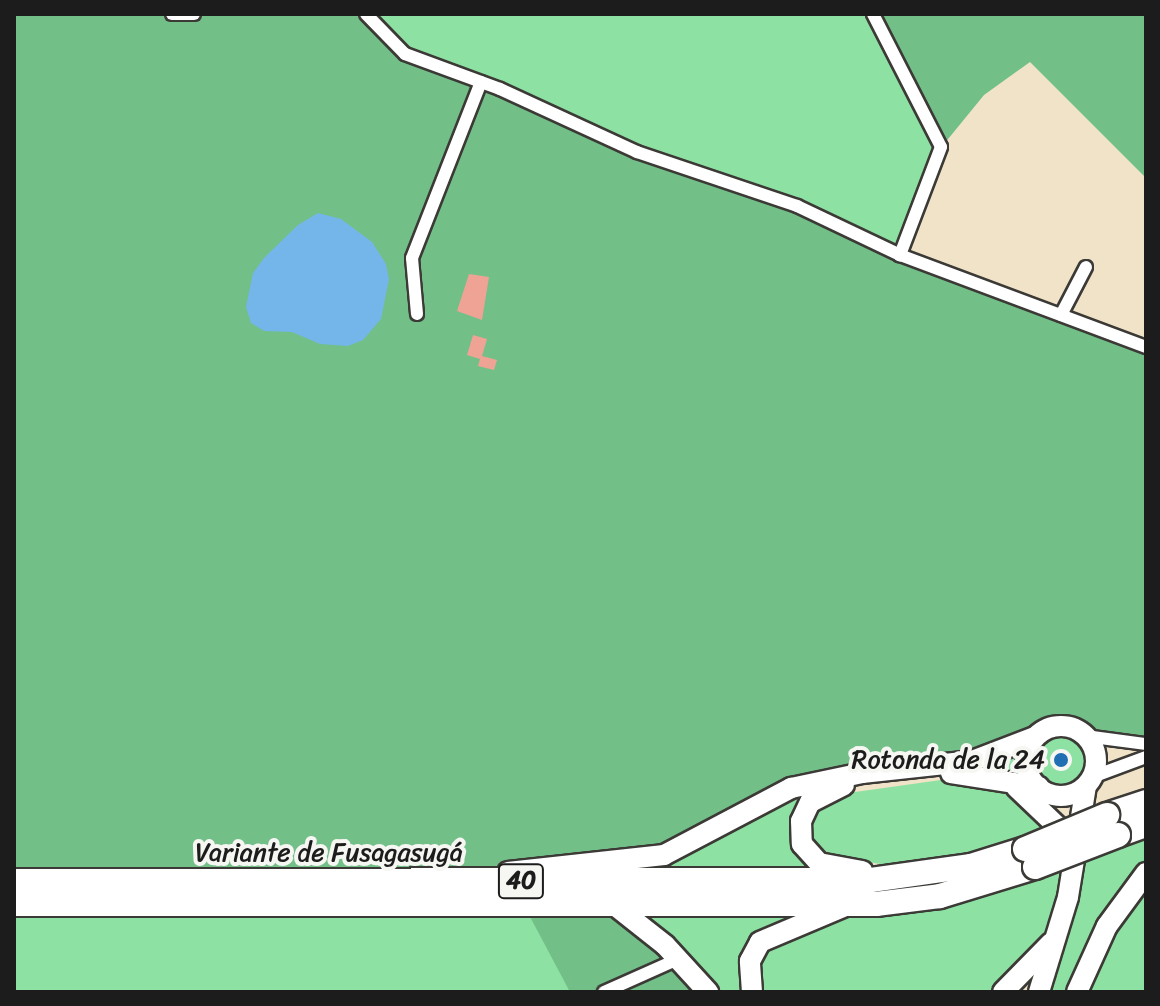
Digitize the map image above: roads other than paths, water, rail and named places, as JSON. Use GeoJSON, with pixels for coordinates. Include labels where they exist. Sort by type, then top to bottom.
{"type":"FeatureCollection","features":[{"type":"Feature","properties":{"kind":"highway","name":"40"},"geometry":{"type":"LineString","coordinates":[[613,904],[851,904],[940,896],[1113,825],[1146,802]]}},
{"type":"Feature","properties":{"kind":"highway","name":"40"},"geometry":{"type":"LineString","coordinates":[[1113,825],[1146,825]]}},
{"type":"Feature","properties":{"kind":"highway","name":"Variante de Fusagasugá"},"geometry":{"type":"LineString","coordinates":[[14,881],[830,882],[910,876],[1030,858]]}},
{"type":"Feature","properties":{"kind":"highway","name":"Variante de Fusagasugá"},"geometry":{"type":"LineString","coordinates":[[14,904],[613,904]]}},
{"type":"Feature","properties":{"kind":"main road","name":"40"},"geometry":{"type":"LineString","coordinates":[[489,881],[522,869],[664,855],[791,788],[862,773],[972,761],[1060,726],[1085,736]]}},
{"type":"Feature","properties":{"kind":"main road"},"geometry":{"type":"LineString","coordinates":[[1039,992],[1056,937],[1095,756],[1085,736]]}},
{"type":"Feature","properties":{"kind":"main road"},"geometry":{"type":"LineString","coordinates":[[1035,737],[1026,763],[1043,790],[1071,867]]}},
{"type":"Feature","properties":{"kind":"main road","name":"40"},"geometry":{"type":"LineString","coordinates":[[910,876],[819,863],[802,844],[805,810],[829,790],[860,781],[958,772],[1070,794],[1089,782]]}},
{"type":"Feature","properties":{"kind":"main road"},"geometry":{"type":"LineString","coordinates":[[994,777],[1035,801],[1058,827]]}},
{"type":"Feature","properties":{"kind":"main road"},"geometry":{"type":"LineString","coordinates":[[1077,992],[1107,926],[1146,873]]}},
{"type":"Feature","properties":{"kind":"main road"},"geometry":{"type":"LineString","coordinates":[[613,904],[678,959],[708,992]]}},
{"type":"Feature","properties":{"kind":"main road","name":"40"},"geometry":{"type":"LineString","coordinates":[[752,992],[747,974],[760,942],[851,904]]}},
{"type":"Feature","properties":{"kind":"main road"},"geometry":{"type":"LineString","coordinates":[[1003,992],[1056,937]]}},
{"type":"Feature","properties":{"kind":"street"},"geometry":{"type":"LineString","coordinates":[[172,14],[194,14]]}},
{"type":"Feature","properties":{"kind":"street"},"geometry":{"type":"LineString","coordinates":[[366,14],[405,54],[481,82],[637,152],[797,206],[900,255],[1146,347]]}},
{"type":"Feature","properties":{"kind":"street"},"geometry":{"type":"LineString","coordinates":[[873,14],[941,147],[900,255]]}},
{"type":"Feature","properties":{"kind":"street"},"geometry":{"type":"LineString","coordinates":[[417,314],[412,258],[481,82]]}},
{"type":"Feature","properties":{"kind":"street"},"geometry":{"type":"LineString","coordinates":[[1061,315],[1086,267]]}},
{"type":"Feature","properties":{"kind":"street"},"geometry":{"type":"LineString","coordinates":[[1085,736],[1146,744]]}},
{"type":"Feature","properties":{"kind":"street"},"geometry":{"type":"LineString","coordinates":[[1089,782],[1146,757]]}},
{"type":"Feature","properties":{"kind":"street"},"geometry":{"type":"LineString","coordinates":[[604,992],[678,959]]}},
{"type":"Feature","properties":{"kind":"water"},"geometry":{"type":"Polygon","coordinates":[[[318,213],[341,219],[372,242],[386,264],[389,279],[381,319],[363,340],[348,346],[320,344],[292,332],[264,331],[251,323],[246,307],[253,273],[264,258],[298,225],[318,213]]]}},
{"type":"Feature","properties":{"kind":"place","name":"Rotonda de la 24"},"geometry":{"type":"Point","coordinates":[1061,760]}}]}
